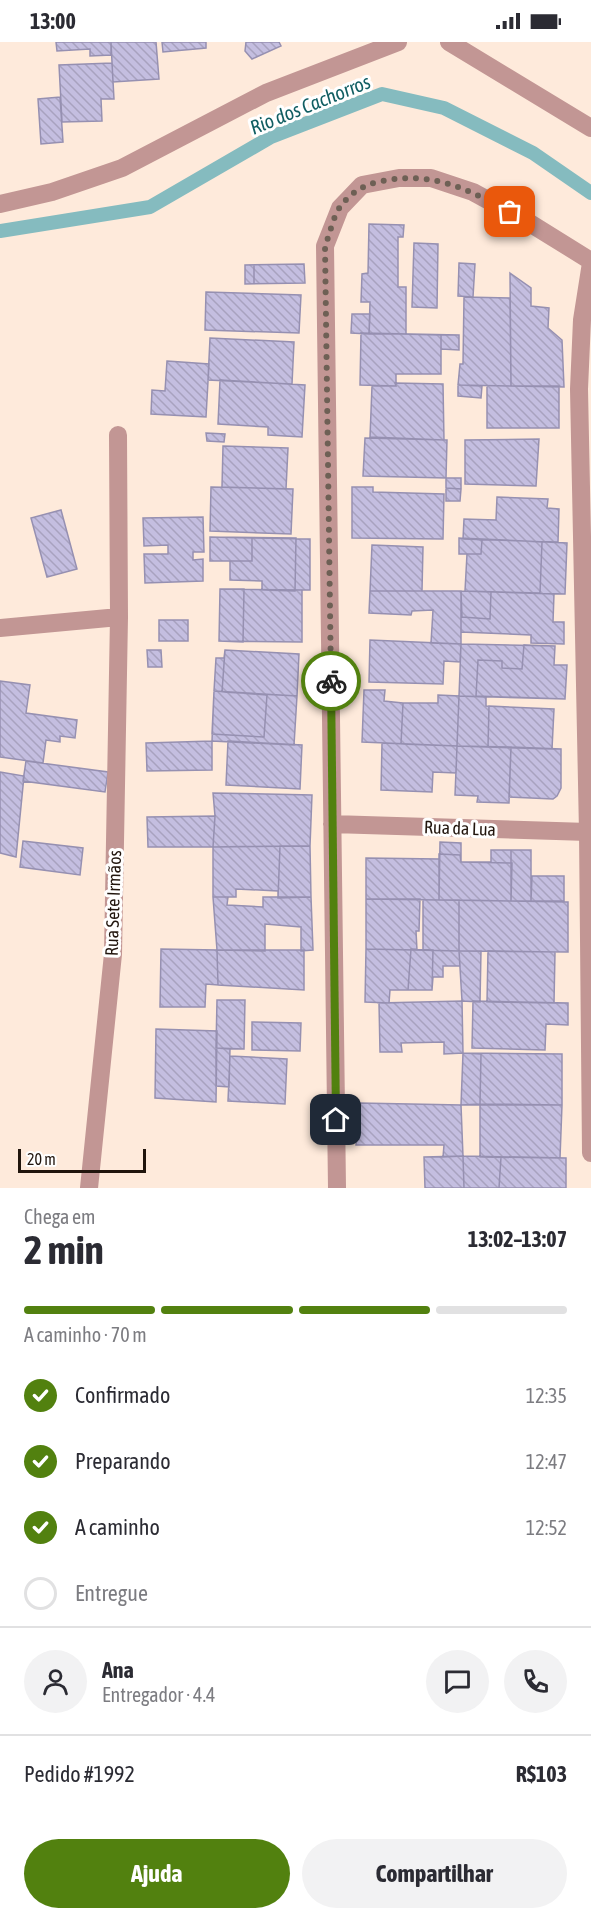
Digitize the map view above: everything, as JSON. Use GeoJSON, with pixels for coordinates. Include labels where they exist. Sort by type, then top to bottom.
{"type":"FeatureCollection","features":[{"type":"Feature","properties":{"kind":"street"},"geometry":{"type":"LineString","coordinates":[[0,204],[52,192],[122,168],[266,93],[398,42]]}},
{"type":"Feature","properties":{"kind":"street"},"geometry":{"type":"LineString","coordinates":[[449,42],[591,128]]}},
{"type":"Feature","properties":{"kind":"street"},"geometry":{"type":"LineString","coordinates":[[337,1188],[325,246],[340,208],[362,185],[399,178],[431,178],[473,192],[528,222],[591,262],[582,320],[579,389],[588,832],[591,1153]]}},
{"type":"Feature","properties":{"kind":"street","name":"Rua Sete Irmãos"},"geometry":{"type":"LineString","coordinates":[[89,1188],[112,954],[119,617],[118,435]]}},
{"type":"Feature","properties":{"kind":"street"},"geometry":{"type":"LineString","coordinates":[[0,628],[119,617]]}},
{"type":"Feature","properties":{"kind":"street","name":"Rua da Lua"},"geometry":{"type":"LineString","coordinates":[[332,824],[588,832]]}},
{"type":"Feature","properties":{"kind":"building"},"geometry":{"type":"Polygon","coordinates":[[[56,42],[111,42],[111,55],[90,56],[90,49],[57,51],[56,42]]]}},
{"type":"Feature","properties":{"kind":"building"},"geometry":{"type":"Polygon","coordinates":[[[111,42],[156,42],[159,79],[113,82],[111,42]]]}},
{"type":"Feature","properties":{"kind":"building"},"geometry":{"type":"Polygon","coordinates":[[[162,42],[206,42],[206,48],[163,52],[162,42]]]}},
{"type":"Feature","properties":{"kind":"building"},"geometry":{"type":"Polygon","coordinates":[[[246,42],[279,42],[281,46],[252,59],[245,51],[246,42]]]}},
{"type":"Feature","properties":{"kind":"building"},"geometry":{"type":"Polygon","coordinates":[[[112,63],[114,99],[101,99],[102,121],[62,122],[59,65],[112,63]]]}},
{"type":"Feature","properties":{"kind":"building"},"geometry":{"type":"Polygon","coordinates":[[[60,97],[63,142],[41,144],[38,99],[60,97]]]}},
{"type":"Feature","properties":{"kind":"building"},"geometry":{"type":"Polygon","coordinates":[[[369,224],[404,225],[403,237],[398,237],[398,287],[406,287],[406,334],[369,334],[370,302],[361,302],[362,274],[368,273],[369,224]]]}},
{"type":"Feature","properties":{"kind":"building"},"geometry":{"type":"Polygon","coordinates":[[[414,243],[438,244],[437,308],[412,307],[414,243]]]}},
{"type":"Feature","properties":{"kind":"building"},"geometry":{"type":"Polygon","coordinates":[[[459,263],[475,264],[473,297],[458,296],[459,263]]]}},
{"type":"Feature","properties":{"kind":"building"},"geometry":{"type":"Polygon","coordinates":[[[304,264],[305,283],[245,284],[245,265],[304,264]]]}},
{"type":"Feature","properties":{"kind":"building"},"geometry":{"type":"Polygon","coordinates":[[[245,265],[254,265],[254,284],[245,284],[245,265]]]}},
{"type":"Feature","properties":{"kind":"building"},"geometry":{"type":"Polygon","coordinates":[[[510,273],[531,288],[531,306],[549,308],[548,328],[562,340],[564,387],[511,386],[510,273]]]}},
{"type":"Feature","properties":{"kind":"building"},"geometry":{"type":"Polygon","coordinates":[[[206,292],[301,295],[299,333],[205,330],[206,292]]]}},
{"type":"Feature","properties":{"kind":"building"},"geometry":{"type":"Polygon","coordinates":[[[464,297],[510,298],[511,386],[458,385],[460,364],[463,364],[464,297]]]}},
{"type":"Feature","properties":{"kind":"building"},"geometry":{"type":"Polygon","coordinates":[[[352,314],[370,314],[369,334],[351,333],[352,314]]]}},
{"type":"Feature","properties":{"kind":"building"},"geometry":{"type":"Polygon","coordinates":[[[361,333],[459,335],[459,350],[441,349],[441,374],[396,374],[396,386],[360,385],[361,333]]]}},
{"type":"Feature","properties":{"kind":"building"},"geometry":{"type":"Polygon","coordinates":[[[361,333],[441,335],[441,374],[396,374],[396,386],[360,385],[361,333]]]}},
{"type":"Feature","properties":{"kind":"building"},"geometry":{"type":"Polygon","coordinates":[[[210,338],[294,342],[292,384],[208,380],[210,338]]]}},
{"type":"Feature","properties":{"kind":"building"},"geometry":{"type":"Polygon","coordinates":[[[167,361],[209,364],[206,417],[151,414],[152,390],[165,391],[167,361]]]}},
{"type":"Feature","properties":{"kind":"building"},"geometry":{"type":"Polygon","coordinates":[[[220,380],[305,385],[302,437],[268,435],[268,427],[218,424],[220,380]]]}},
{"type":"Feature","properties":{"kind":"building"},"geometry":{"type":"Polygon","coordinates":[[[395,383],[443,384],[444,440],[370,437],[372,386],[396,386],[395,383]]]}},
{"type":"Feature","properties":{"kind":"building"},"geometry":{"type":"Polygon","coordinates":[[[458,385],[482,386],[481,398],[458,396],[458,385]]]}},
{"type":"Feature","properties":{"kind":"building"},"geometry":{"type":"Polygon","coordinates":[[[487,386],[559,386],[559,428],[487,428],[487,386]]]}},
{"type":"Feature","properties":{"kind":"building"},"geometry":{"type":"Polygon","coordinates":[[[206,433],[225,434],[224,442],[207,441],[206,433]]]}},
{"type":"Feature","properties":{"kind":"building"},"geometry":{"type":"Polygon","coordinates":[[[365,438],[447,440],[446,478],[363,476],[365,438]]]}},
{"type":"Feature","properties":{"kind":"building"},"geometry":{"type":"Polygon","coordinates":[[[539,439],[536,486],[465,484],[465,440],[539,439]]]}},
{"type":"Feature","properties":{"kind":"building"},"geometry":{"type":"Polygon","coordinates":[[[223,446],[288,448],[286,489],[222,487],[223,446]]]}},
{"type":"Feature","properties":{"kind":"building"},"geometry":{"type":"Polygon","coordinates":[[[446,478],[461,478],[461,489],[446,488],[446,478]]]}},
{"type":"Feature","properties":{"kind":"building"},"geometry":{"type":"Polygon","coordinates":[[[211,487],[293,489],[291,534],[210,531],[211,487]]]}},
{"type":"Feature","properties":{"kind":"building"},"geometry":{"type":"Polygon","coordinates":[[[352,487],[373,487],[373,492],[444,494],[443,539],[352,538],[352,487]]]}},
{"type":"Feature","properties":{"kind":"building"},"geometry":{"type":"Polygon","coordinates":[[[446,488],[461,489],[460,501],[446,501],[446,488]]]}},
{"type":"Feature","properties":{"kind":"building"},"geometry":{"type":"Polygon","coordinates":[[[497,497],[548,499],[547,508],[559,509],[558,542],[463,539],[464,519],[496,520],[497,497]]]}},
{"type":"Feature","properties":{"kind":"building"},"geometry":{"type":"Polygon","coordinates":[[[61,510],[77,569],[47,577],[31,518],[61,510]]]}},
{"type":"Feature","properties":{"kind":"building"},"geometry":{"type":"Polygon","coordinates":[[[203,517],[204,552],[193,552],[193,560],[203,559],[203,581],[145,583],[144,554],[168,554],[168,545],[144,546],[143,518],[203,517]]]}},
{"type":"Feature","properties":{"kind":"building"},"geometry":{"type":"Polygon","coordinates":[[[210,537],[310,539],[310,590],[262,590],[262,581],[230,580],[230,561],[210,561],[210,537]]]}},
{"type":"Feature","properties":{"kind":"building"},"geometry":{"type":"Polygon","coordinates":[[[210,537],[252,538],[252,561],[210,561],[210,537]]]}},
{"type":"Feature","properties":{"kind":"building"},"geometry":{"type":"Polygon","coordinates":[[[210,537],[296,538],[295,591],[262,590],[262,581],[230,580],[230,561],[210,561],[210,537]]]}},
{"type":"Feature","properties":{"kind":"building"},"geometry":{"type":"Polygon","coordinates":[[[459,538],[567,543],[565,594],[465,591],[467,554],[459,554],[459,538]]]}},
{"type":"Feature","properties":{"kind":"building"},"geometry":{"type":"Polygon","coordinates":[[[459,538],[542,542],[540,593],[465,591],[467,554],[459,554],[459,538]]]}},
{"type":"Feature","properties":{"kind":"building"},"geometry":{"type":"Polygon","coordinates":[[[459,538],[482,540],[481,554],[459,554],[459,538]]]}},
{"type":"Feature","properties":{"kind":"building"},"geometry":{"type":"Polygon","coordinates":[[[372,545],[423,547],[422,591],[370,591],[372,545]]]}},
{"type":"Feature","properties":{"kind":"building"},"geometry":{"type":"Polygon","coordinates":[[[220,589],[302,590],[302,642],[219,641],[220,589]]]}},
{"type":"Feature","properties":{"kind":"building"},"geometry":{"type":"Polygon","coordinates":[[[220,589],[244,589],[243,642],[219,641],[220,589]]]}},
{"type":"Feature","properties":{"kind":"building"},"geometry":{"type":"Polygon","coordinates":[[[370,591],[461,591],[461,644],[431,643],[433,610],[412,611],[411,615],[369,613],[370,591]]]}},
{"type":"Feature","properties":{"kind":"building"},"geometry":{"type":"Polygon","coordinates":[[[461,591],[491,592],[490,619],[462,617],[461,591]]]}},
{"type":"Feature","properties":{"kind":"building"},"geometry":{"type":"Polygon","coordinates":[[[461,591],[554,594],[553,622],[564,622],[564,644],[531,643],[531,635],[461,632],[461,591]]]}},
{"type":"Feature","properties":{"kind":"building"},"geometry":{"type":"Polygon","coordinates":[[[159,620],[188,620],[188,641],[159,641],[159,620]]]}},
{"type":"Feature","properties":{"kind":"building"},"geometry":{"type":"Polygon","coordinates":[[[370,640],[461,644],[460,662],[444,661],[443,684],[369,682],[370,640]]]}},
{"type":"Feature","properties":{"kind":"building"},"geometry":{"type":"Polygon","coordinates":[[[461,644],[555,646],[554,665],[567,665],[565,699],[459,696],[461,644]]]}},
{"type":"Feature","properties":{"kind":"building"},"geometry":{"type":"Polygon","coordinates":[[[524,645],[555,646],[554,665],[567,665],[565,699],[476,696],[478,660],[502,661],[502,668],[522,669],[524,645]]]}},
{"type":"Feature","properties":{"kind":"building"},"geometry":{"type":"Polygon","coordinates":[[[147,650],[161,650],[162,667],[148,667],[147,650]]]}},
{"type":"Feature","properties":{"kind":"building"},"geometry":{"type":"Polygon","coordinates":[[[225,650],[299,654],[297,696],[214,691],[216,658],[224,658],[225,650]]]}},
{"type":"Feature","properties":{"kind":"building"},"geometry":{"type":"Polygon","coordinates":[[[225,650],[299,654],[297,696],[222,692],[225,650]]]}},
{"type":"Feature","properties":{"kind":"building"},"geometry":{"type":"Polygon","coordinates":[[[0,681],[30,685],[26,713],[77,720],[75,738],[60,736],[60,742],[46,740],[43,763],[0,757],[0,681]]]}},
{"type":"Feature","properties":{"kind":"building"},"geometry":{"type":"Polygon","coordinates":[[[364,690],[385,690],[384,701],[403,703],[438,703],[438,695],[459,696],[457,746],[362,742],[364,690]]]}},
{"type":"Feature","properties":{"kind":"building"},"geometry":{"type":"Polygon","coordinates":[[[214,691],[297,696],[294,745],[212,741],[214,691]]]}},
{"type":"Feature","properties":{"kind":"building"},"geometry":{"type":"Polygon","coordinates":[[[214,691],[267,695],[264,737],[212,734],[214,691]]]}},
{"type":"Feature","properties":{"kind":"building"},"geometry":{"type":"Polygon","coordinates":[[[438,695],[459,696],[457,746],[401,744],[403,703],[438,703],[438,695]]]}},
{"type":"Feature","properties":{"kind":"building"},"geometry":{"type":"Polygon","coordinates":[[[459,696],[486,697],[486,706],[554,709],[552,749],[457,746],[459,696]]]}},
{"type":"Feature","properties":{"kind":"building"},"geometry":{"type":"Polygon","coordinates":[[[489,706],[554,709],[552,749],[488,747],[489,706]]]}},
{"type":"Feature","properties":{"kind":"building"},"geometry":{"type":"Polygon","coordinates":[[[212,741],[212,770],[147,771],[146,743],[212,741]]]}},
{"type":"Feature","properties":{"kind":"building"},"geometry":{"type":"Polygon","coordinates":[[[228,741],[302,745],[300,789],[226,785],[228,741]]]}},
{"type":"Feature","properties":{"kind":"building"},"geometry":{"type":"Polygon","coordinates":[[[382,743],[457,746],[456,773],[433,772],[432,792],[381,790],[382,743]]]}},
{"type":"Feature","properties":{"kind":"building"},"geometry":{"type":"Polygon","coordinates":[[[457,746],[511,747],[509,803],[477,802],[478,796],[455,795],[457,746]]]}},
{"type":"Feature","properties":{"kind":"building"},"geometry":{"type":"Polygon","coordinates":[[[511,747],[561,749],[561,788],[557,796],[553,799],[509,797],[511,747]]]}},
{"type":"Feature","properties":{"kind":"building"},"geometry":{"type":"Polygon","coordinates":[[[26,761],[108,772],[105,792],[23,781],[26,761]]]}},
{"type":"Feature","properties":{"kind":"building"},"geometry":{"type":"Polygon","coordinates":[[[0,772],[24,776],[16,857],[0,853],[0,772]]]}},
{"type":"Feature","properties":{"kind":"building"},"geometry":{"type":"Polygon","coordinates":[[[213,793],[312,795],[310,846],[213,847],[215,816],[213,793]]]}},
{"type":"Feature","properties":{"kind":"building"},"geometry":{"type":"Polygon","coordinates":[[[215,816],[213,847],[148,847],[147,817],[215,816]]]}},
{"type":"Feature","properties":{"kind":"building"},"geometry":{"type":"Polygon","coordinates":[[[23,841],[83,848],[80,875],[20,867],[23,841]]]}},
{"type":"Feature","properties":{"kind":"building"},"geometry":{"type":"Polygon","coordinates":[[[440,842],[461,843],[461,862],[491,862],[491,850],[511,850],[511,901],[439,900],[440,842]]]}},
{"type":"Feature","properties":{"kind":"building"},"geometry":{"type":"Polygon","coordinates":[[[280,846],[310,846],[311,897],[278,898],[280,846]]]}},
{"type":"Feature","properties":{"kind":"building"},"geometry":{"type":"Polygon","coordinates":[[[310,846],[311,897],[278,898],[278,891],[236,889],[236,897],[213,897],[213,847],[310,846]]]}},
{"type":"Feature","properties":{"kind":"building"},"geometry":{"type":"Polygon","coordinates":[[[511,850],[531,850],[531,901],[511,901],[511,850]]]}},
{"type":"Feature","properties":{"kind":"building"},"geometry":{"type":"Polygon","coordinates":[[[439,854],[460,855],[461,862],[512,863],[511,901],[439,900],[439,854]]]}},
{"type":"Feature","properties":{"kind":"building"},"geometry":{"type":"Polygon","coordinates":[[[366,858],[439,859],[439,900],[366,899],[366,858]]]}},
{"type":"Feature","properties":{"kind":"building"},"geometry":{"type":"Polygon","coordinates":[[[532,876],[564,876],[564,901],[531,901],[532,876]]]}},
{"type":"Feature","properties":{"kind":"building"},"geometry":{"type":"Polygon","coordinates":[[[213,897],[228,897],[227,905],[263,907],[263,897],[311,897],[313,950],[301,951],[301,927],[265,924],[265,951],[217,950],[213,897]]]}},
{"type":"Feature","properties":{"kind":"building"},"geometry":{"type":"Polygon","coordinates":[[[366,899],[420,899],[419,931],[416,931],[417,950],[366,949],[366,899]]]}},
{"type":"Feature","properties":{"kind":"building"},"geometry":{"type":"Polygon","coordinates":[[[423,900],[459,900],[459,951],[423,950],[423,900]]]}},
{"type":"Feature","properties":{"kind":"building"},"geometry":{"type":"Polygon","coordinates":[[[459,900],[568,902],[568,952],[459,951],[459,900]]]}},
{"type":"Feature","properties":{"kind":"building"},"geometry":{"type":"Polygon","coordinates":[[[161,949],[217,950],[218,985],[206,984],[205,1007],[160,1007],[161,949]]]}},
{"type":"Feature","properties":{"kind":"building"},"geometry":{"type":"Polygon","coordinates":[[[366,949],[459,951],[460,966],[443,966],[443,977],[433,977],[432,990],[390,990],[389,1003],[365,1002],[366,949]]]}},
{"type":"Feature","properties":{"kind":"building"},"geometry":{"type":"Polygon","coordinates":[[[411,949],[433,950],[432,990],[408,990],[411,949]]]}},
{"type":"Feature","properties":{"kind":"building"},"geometry":{"type":"Polygon","coordinates":[[[217,950],[304,950],[304,990],[218,985],[217,950]]]}},
{"type":"Feature","properties":{"kind":"building"},"geometry":{"type":"Polygon","coordinates":[[[459,951],[481,951],[480,1002],[462,1001],[459,951]]]}},
{"type":"Feature","properties":{"kind":"building"},"geometry":{"type":"Polygon","coordinates":[[[488,951],[555,952],[554,1003],[487,1002],[488,951]]]}},
{"type":"Feature","properties":{"kind":"building"},"geometry":{"type":"Polygon","coordinates":[[[217,1000],[245,1000],[244,1049],[216,1048],[217,1000]]]}},
{"type":"Feature","properties":{"kind":"building"},"geometry":{"type":"Polygon","coordinates":[[[462,1001],[463,1053],[444,1054],[444,1042],[401,1043],[402,1052],[380,1052],[379,1003],[462,1001]]]}},
{"type":"Feature","properties":{"kind":"building"},"geometry":{"type":"Polygon","coordinates":[[[473,1001],[568,1003],[568,1025],[546,1024],[545,1050],[472,1048],[473,1001]]]}},
{"type":"Feature","properties":{"kind":"building"},"geometry":{"type":"Polygon","coordinates":[[[252,1022],[301,1023],[300,1051],[252,1050],[252,1022]]]}},
{"type":"Feature","properties":{"kind":"building"},"geometry":{"type":"Polygon","coordinates":[[[156,1029],[217,1031],[216,1102],[155,1098],[156,1029]]]}},
{"type":"Feature","properties":{"kind":"building"},"geometry":{"type":"Polygon","coordinates":[[[216,1048],[230,1049],[229,1087],[216,1086],[216,1048]]]}},
{"type":"Feature","properties":{"kind":"building"},"geometry":{"type":"Polygon","coordinates":[[[463,1053],[481,1054],[480,1104],[461,1105],[463,1053]]]}},
{"type":"Feature","properties":{"kind":"building"},"geometry":{"type":"Polygon","coordinates":[[[463,1053],[562,1054],[562,1105],[461,1105],[463,1053]]]}},
{"type":"Feature","properties":{"kind":"building"},"geometry":{"type":"Polygon","coordinates":[[[230,1056],[287,1059],[285,1104],[228,1101],[230,1056]]]}},
{"type":"Feature","properties":{"kind":"building"},"geometry":{"type":"Polygon","coordinates":[[[359,1103],[461,1105],[463,1156],[443,1157],[444,1145],[356,1145],[359,1103]]]}},
{"type":"Feature","properties":{"kind":"building"},"geometry":{"type":"Polygon","coordinates":[[[480,1104],[562,1105],[560,1158],[480,1157],[480,1104]]]}},
{"type":"Feature","properties":{"kind":"building"},"geometry":{"type":"Polygon","coordinates":[[[463,1156],[566,1158],[566,1188],[464,1188],[463,1156]]]}},
{"type":"Feature","properties":{"kind":"building"},"geometry":{"type":"Polygon","coordinates":[[[463,1156],[464,1188],[425,1188],[424,1157],[463,1156]]]}},
{"type":"Feature","properties":{"kind":"building"},"geometry":{"type":"Polygon","coordinates":[[[501,1157],[566,1158],[566,1188],[499,1188],[501,1157]]]}},
{"type":"Feature","properties":{"kind":"waterway","name":"Rio dos Cachorros"},"geometry":{"type":"LineString","coordinates":[[0,231],[150,207],[271,137],[382,94],[444,108],[533,153],[591,193]]}},
{"type":"Feature","properties":{"kind":"way so far"},"geometry":{"type":"LineString","coordinates":[[331,681],[325,246],[340,208],[362,185],[399,178],[431,178],[473,192],[510,212]]}},
{"type":"Feature","properties":{"kind":"route"},"geometry":{"type":"LineString","coordinates":[[331,681],[336,1120]]}}]}
